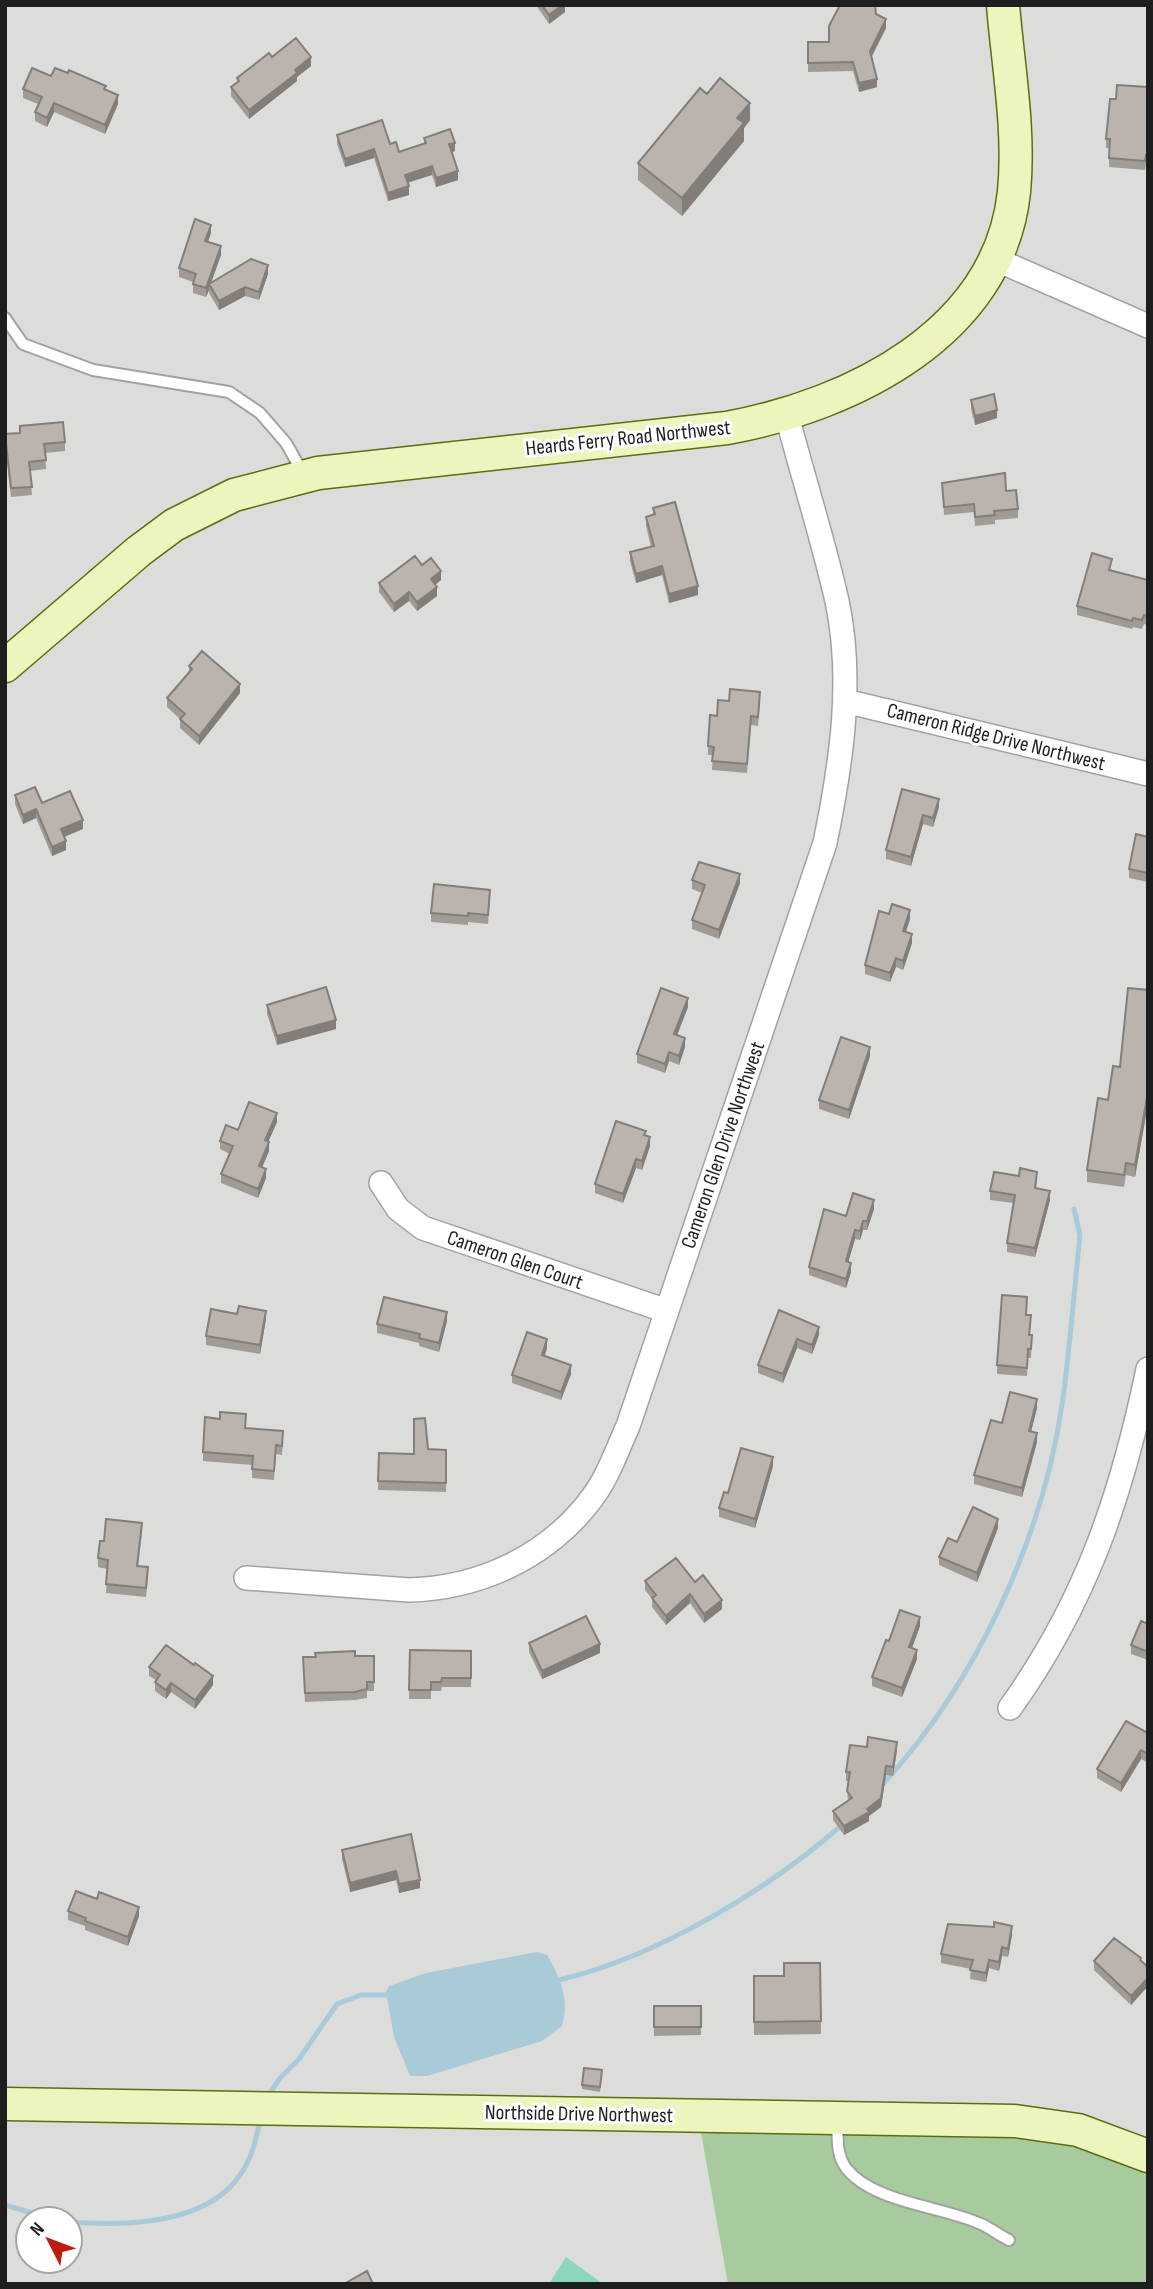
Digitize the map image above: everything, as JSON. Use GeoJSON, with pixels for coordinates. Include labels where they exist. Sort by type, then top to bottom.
{"type":"FeatureCollection","features":[{"type":"Feature","properties":{"kind":"street","name":"Heards Ferry Road Northwest"},"geometry":{"type":"LineString","coordinates":[[5,666],[139,551],[174,525],[234,495],[304,476],[727,428],[787,416],[859,384],[929,342],[971,301],[997,260],[1010,217],[1016,170],[1003,5]]}},
{"type":"Feature","properties":{"kind":"street"},"geometry":{"type":"LineString","coordinates":[[997,260],[1148,326]]}},
{"type":"Feature","properties":{"kind":"street","name":"Cameron Glen Drive Northwest"},"geometry":{"type":"LineString","coordinates":[[246,1578],[432,1589],[484,1578],[532,1555],[573,1520],[604,1478],[628,1426],[825,843],[839,774],[845,701],[837,602],[787,416]]}},
{"type":"Feature","properties":{"kind":"street","name":"Cameron Ridge Drive Northwest"},"geometry":{"type":"LineString","coordinates":[[845,701],[1148,774]]}},
{"type":"Feature","properties":{"kind":"street","name":"Cameron Glen Court"},"geometry":{"type":"LineString","coordinates":[[381,1183],[398,1209],[423,1228],[667,1311]]}},
{"type":"Feature","properties":{"kind":"street"},"geometry":{"type":"LineString","coordinates":[[1010,1708],[1036,1671],[1076,1600],[1103,1539],[1124,1476],[1148,1369]]}},
{"type":"Feature","properties":{"kind":"street","name":"Northside Drive Northwest"},"geometry":{"type":"LineString","coordinates":[[5,2104],[1015,2121],[1078,2130],[1148,2157]]}},
{"type":"Feature","properties":{"kind":"lane"},"geometry":{"type":"LineString","coordinates":[[5,318],[23,344],[93,370],[229,392],[260,413],[286,443],[304,476]]}},
{"type":"Feature","properties":{"kind":"lane"},"geometry":{"type":"LineString","coordinates":[[837,2118],[839,2154],[856,2178],[875,2190],[980,2223],[1009,2240]]}},
{"type":"Feature","properties":{"kind":"shaded area"},"geometry":{"type":"Polygon","coordinates":[[[5,5],[1148,5],[1148,2144],[1095,2118],[696,2099],[728,2284],[5,2284],[5,5]]]}},
{"type":"Feature","properties":{"kind":"green space"},"geometry":{"type":"Polygon","coordinates":[[[695,2099],[1095,2118],[1148,2144],[1148,2284],[728,2284],[695,2099]]]}},
{"type":"Feature","properties":{"kind":"green space"},"geometry":{"type":"Polygon","coordinates":[[[566,2257],[603,2284],[549,2284],[566,2257]]]}},
{"type":"Feature","properties":{"kind":"water"},"geometry":{"type":"Polygon","coordinates":[[[537,1952],[547,1955],[560,1980],[565,2007],[562,2026],[542,2041],[427,2076],[410,2076],[394,2037],[386,1992],[389,1986],[426,1973],[537,1952]]]}},
{"type":"Feature","properties":{"kind":"building"},"geometry":{"type":"Polygon","coordinates":[[[542,5],[562,5],[549,15],[542,5]]]}},
{"type":"Feature","properties":{"kind":"building"},"geometry":{"type":"Polygon","coordinates":[[[840,5],[875,5],[876,14],[886,19],[870,51],[877,79],[859,83],[853,62],[808,63],[808,42],[829,42],[829,26],[840,5]]]}},
{"type":"Feature","properties":{"kind":"building"},"geometry":{"type":"Polygon","coordinates":[[[296,38],[311,57],[295,70],[297,73],[249,110],[231,87],[239,81],[237,78],[269,53],[272,57],[296,38]]]}},
{"type":"Feature","properties":{"kind":"building"},"geometry":{"type":"Polygon","coordinates":[[[32,68],[51,76],[55,68],[68,73],[69,70],[106,86],[104,89],[118,95],[105,125],[54,103],[47,118],[35,112],[42,97],[23,89],[32,68]]]}},
{"type":"Feature","properties":{"kind":"building"},"geometry":{"type":"Polygon","coordinates":[[[720,78],[750,103],[737,118],[744,123],[682,198],[638,163],[700,88],[707,94],[720,78]]]}},
{"type":"Feature","properties":{"kind":"building"},"geometry":{"type":"Polygon","coordinates":[[[1117,85],[1148,87],[1148,155],[1145,161],[1109,158],[1110,139],[1106,139],[1110,99],[1116,99],[1117,85]]]}},
{"type":"Feature","properties":{"kind":"building"},"geometry":{"type":"Polygon","coordinates":[[[382,120],[390,144],[396,142],[399,152],[426,143],[424,138],[450,129],[455,143],[449,144],[458,171],[436,178],[432,166],[405,175],[409,186],[388,193],[374,149],[345,159],[337,135],[382,120]]]}},
{"type":"Feature","properties":{"kind":"building"},"geometry":{"type":"Polygon","coordinates":[[[195,219],[211,225],[205,241],[221,246],[206,288],[193,284],[196,274],[179,268],[195,219]]]}},
{"type":"Feature","properties":{"kind":"building"},"geometry":{"type":"Polygon","coordinates":[[[251,259],[268,265],[259,292],[245,287],[219,301],[209,284],[251,259]]]}},
{"type":"Feature","properties":{"kind":"building"},"geometry":{"type":"Polygon","coordinates":[[[994,394],[997,410],[975,416],[971,400],[994,394]]]}},
{"type":"Feature","properties":{"kind":"building"},"geometry":{"type":"Polygon","coordinates":[[[63,422],[65,442],[44,444],[46,460],[29,462],[32,487],[11,488],[5,434],[20,433],[20,426],[63,422]]]}},
{"type":"Feature","properties":{"kind":"building"},"geometry":{"type":"Polygon","coordinates":[[[1005,473],[1006,491],[1016,490],[1018,509],[994,511],[995,515],[975,517],[974,504],[944,507],[942,483],[1005,473]]]}},
{"type":"Feature","properties":{"kind":"building"},"geometry":{"type":"Polygon","coordinates":[[[675,502],[698,586],[669,594],[662,566],[636,574],[630,552],[654,546],[646,517],[655,514],[653,508],[675,502]]]}},
{"type":"Feature","properties":{"kind":"building"},"geometry":{"type":"Polygon","coordinates":[[[1092,553],[1112,559],[1109,570],[1148,580],[1148,616],[1144,615],[1142,620],[1133,618],[1132,621],[1077,606],[1092,553]]]}},
{"type":"Feature","properties":{"kind":"building"},"geometry":{"type":"Polygon","coordinates":[[[415,556],[422,565],[431,558],[441,571],[431,579],[437,587],[417,602],[409,592],[394,604],[379,583],[415,556]]]}},
{"type":"Feature","properties":{"kind":"building"},"geometry":{"type":"Polygon","coordinates":[[[202,651],[240,684],[199,736],[180,719],[185,714],[167,698],[192,669],[189,666],[202,651]]]}},
{"type":"Feature","properties":{"kind":"building"},"geometry":{"type":"Polygon","coordinates":[[[730,689],[760,692],[758,717],[751,716],[747,764],[712,761],[714,747],[708,746],[710,715],[717,716],[718,700],[729,701],[730,689]]]}},
{"type":"Feature","properties":{"kind":"building"},"geometry":{"type":"Polygon","coordinates":[[[35,787],[42,803],[70,791],[83,820],[61,829],[66,841],[52,847],[36,809],[23,815],[15,795],[35,787]]]}},
{"type":"Feature","properties":{"kind":"building"},"geometry":{"type":"Polygon","coordinates":[[[902,789],[939,799],[933,818],[923,815],[911,857],[886,850],[902,789]]]}},
{"type":"Feature","properties":{"kind":"building"},"geometry":{"type":"Polygon","coordinates":[[[1136,834],[1148,837],[1148,873],[1129,869],[1136,834]]]}},
{"type":"Feature","properties":{"kind":"building"},"geometry":{"type":"Polygon","coordinates":[[[699,862],[740,874],[719,930],[692,920],[705,885],[692,880],[699,862]]]}},
{"type":"Feature","properties":{"kind":"building"},"geometry":{"type":"Polygon","coordinates":[[[434,884],[490,890],[488,915],[431,913],[434,884]]]}},
{"type":"Feature","properties":{"kind":"building"},"geometry":{"type":"Polygon","coordinates":[[[892,904],[910,910],[903,931],[912,934],[903,961],[896,958],[890,973],[865,965],[879,911],[889,914],[892,904]]]}},
{"type":"Feature","properties":{"kind":"building"},"geometry":{"type":"Polygon","coordinates":[[[326,987],[336,1020],[277,1036],[267,1005],[326,987]]]}},
{"type":"Feature","properties":{"kind":"building"},"geometry":{"type":"Polygon","coordinates":[[[661,988],[688,998],[674,1034],[685,1038],[679,1056],[669,1052],[665,1064],[637,1054],[661,988]]]}},
{"type":"Feature","properties":{"kind":"building"},"geometry":{"type":"Polygon","coordinates":[[[1128,988],[1148,990],[1148,1092],[1135,1165],[1126,1163],[1124,1175],[1087,1170],[1098,1098],[1108,1100],[1113,1066],[1120,1067],[1128,988]]]}},
{"type":"Feature","properties":{"kind":"building"},"geometry":{"type":"Polygon","coordinates":[[[841,1037],[870,1047],[849,1110],[819,1100],[841,1037]]]}},
{"type":"Feature","properties":{"kind":"building"},"geometry":{"type":"Polygon","coordinates":[[[249,1102],[277,1113],[265,1140],[269,1142],[259,1166],[266,1169],[258,1189],[221,1174],[233,1146],[220,1141],[226,1125],[238,1130],[249,1102]]]}},
{"type":"Feature","properties":{"kind":"building"},"geometry":{"type":"Polygon","coordinates":[[[616,1121],[646,1131],[644,1135],[650,1137],[642,1161],[636,1159],[623,1194],[595,1184],[616,1121]]]}},
{"type":"Feature","properties":{"kind":"building"},"geometry":{"type":"Polygon","coordinates":[[[1020,1168],[1037,1172],[1035,1188],[1050,1191],[1035,1248],[1007,1243],[1015,1195],[990,1191],[994,1172],[1019,1176],[1020,1168]]]}},
{"type":"Feature","properties":{"kind":"building"},"geometry":{"type":"Polygon","coordinates":[[[853,1193],[874,1200],[867,1221],[863,1221],[860,1231],[855,1230],[846,1261],[851,1263],[846,1279],[809,1267],[824,1209],[846,1216],[853,1193]]]}},
{"type":"Feature","properties":{"kind":"building"},"geometry":{"type":"Polygon","coordinates":[[[1002,1295],[1027,1297],[1026,1315],[1031,1315],[1029,1335],[1032,1335],[1027,1368],[997,1365],[1002,1295]]]}},
{"type":"Feature","properties":{"kind":"building"},"geometry":{"type":"Polygon","coordinates":[[[384,1297],[447,1312],[439,1343],[419,1338],[420,1334],[377,1324],[384,1297]]]}},
{"type":"Feature","properties":{"kind":"building"},"geometry":{"type":"Polygon","coordinates":[[[239,1306],[266,1311],[260,1345],[206,1336],[211,1309],[237,1314],[239,1306]]]}},
{"type":"Feature","properties":{"kind":"building"},"geometry":{"type":"Polygon","coordinates":[[[779,1310],[819,1327],[812,1345],[797,1339],[783,1374],[758,1365],[779,1310]]]}},
{"type":"Feature","properties":{"kind":"building"},"geometry":{"type":"Polygon","coordinates":[[[527,1332],[547,1339],[542,1355],[571,1365],[561,1392],[512,1375],[527,1332]]]}},
{"type":"Feature","properties":{"kind":"building"},"geometry":{"type":"Polygon","coordinates":[[[1010,1392],[1037,1399],[1029,1431],[1037,1433],[1022,1488],[974,1475],[991,1420],[1002,1423],[1010,1392]]]}},
{"type":"Feature","properties":{"kind":"building"},"geometry":{"type":"Polygon","coordinates":[[[220,1412],[246,1414],[245,1428],[283,1431],[282,1446],[276,1445],[274,1471],[252,1469],[253,1456],[203,1452],[205,1417],[220,1419],[220,1412]]]}},
{"type":"Feature","properties":{"kind":"building"},"geometry":{"type":"Polygon","coordinates":[[[425,1418],[428,1449],[446,1450],[446,1483],[378,1481],[379,1453],[414,1454],[414,1419],[425,1418]]]}},
{"type":"Feature","properties":{"kind":"building"},"geometry":{"type":"Polygon","coordinates":[[[741,1448],[773,1457],[755,1519],[719,1508],[724,1492],[728,1493],[741,1448]]]}},
{"type":"Feature","properties":{"kind":"building"},"geometry":{"type":"Polygon","coordinates":[[[973,1507],[998,1519],[977,1573],[939,1557],[948,1538],[957,1542],[973,1507]]]}},
{"type":"Feature","properties":{"kind":"building"},"geometry":{"type":"Polygon","coordinates":[[[106,1519],[142,1523],[137,1566],[148,1567],[146,1588],[106,1584],[108,1560],[98,1558],[100,1541],[104,1541],[106,1519]]]}},
{"type":"Feature","properties":{"kind":"building"},"geometry":{"type":"Polygon","coordinates":[[[676,1558],[695,1582],[703,1575],[722,1600],[704,1614],[690,1594],[666,1616],[652,1598],[656,1595],[645,1581],[676,1558]]]}},
{"type":"Feature","properties":{"kind":"building"},"geometry":{"type":"Polygon","coordinates":[[[900,1610],[920,1617],[909,1647],[917,1650],[902,1688],[872,1677],[900,1610]]]}},
{"type":"Feature","properties":{"kind":"building"},"geometry":{"type":"Polygon","coordinates":[[[586,1616],[600,1644],[542,1671],[529,1643],[586,1616]]]}},
{"type":"Feature","properties":{"kind":"building"},"geometry":{"type":"Polygon","coordinates":[[[1141,1621],[1148,1624],[1148,1652],[1131,1645],[1141,1621]]]}},
{"type":"Feature","properties":{"kind":"building"},"geometry":{"type":"Polygon","coordinates":[[[166,1645],[213,1676],[195,1700],[171,1683],[166,1690],[155,1682],[160,1675],[149,1667],[166,1645]]]}},
{"type":"Feature","properties":{"kind":"building"},"geometry":{"type":"Polygon","coordinates":[[[410,1650],[471,1651],[471,1678],[442,1678],[441,1682],[431,1682],[431,1690],[409,1690],[410,1650]]]}},
{"type":"Feature","properties":{"kind":"building"},"geometry":{"type":"Polygon","coordinates":[[[355,1651],[355,1656],[374,1656],[374,1682],[367,1682],[367,1689],[355,1692],[305,1693],[303,1657],[316,1657],[315,1653],[355,1651]]]}},
{"type":"Feature","properties":{"kind":"building"},"geometry":{"type":"Polygon","coordinates":[[[1126,1721],[1148,1733],[1148,1754],[1141,1750],[1121,1783],[1097,1769],[1126,1721]]]}},
{"type":"Feature","properties":{"kind":"building"},"geometry":{"type":"Polygon","coordinates":[[[868,1737],[897,1742],[893,1767],[886,1766],[881,1798],[867,1809],[869,1812],[844,1826],[833,1811],[852,1798],[847,1791],[850,1772],[846,1772],[850,1745],[867,1747],[868,1737]]]}},
{"type":"Feature","properties":{"kind":"building"},"geometry":{"type":"Polygon","coordinates":[[[411,1834],[420,1880],[399,1884],[396,1871],[350,1883],[342,1850],[411,1834]]]}},
{"type":"Feature","properties":{"kind":"building"},"geometry":{"type":"Polygon","coordinates":[[[76,1891],[97,1899],[99,1892],[139,1907],[128,1937],[85,1921],[86,1918],[68,1911],[76,1891]]]}},
{"type":"Feature","properties":{"kind":"building"},"geometry":{"type":"Polygon","coordinates":[[[994,1922],[1012,1926],[1008,1949],[1002,1947],[999,1962],[989,1960],[986,1973],[970,1970],[973,1960],[941,1954],[948,1924],[994,1927],[994,1922]]]}},
{"type":"Feature","properties":{"kind":"building"},"geometry":{"type":"Polygon","coordinates":[[[1114,1938],[1141,1958],[1148,1967],[1148,1978],[1131,1996],[1094,1961],[1114,1938]]]}},
{"type":"Feature","properties":{"kind":"building"},"geometry":{"type":"Polygon","coordinates":[[[784,1963],[820,1963],[821,2021],[754,2022],[754,1976],[784,1976],[784,1963]]]}},
{"type":"Feature","properties":{"kind":"building"},"geometry":{"type":"Polygon","coordinates":[[[654,2006],[701,2006],[701,2027],[654,2027],[654,2006]]]}},
{"type":"Feature","properties":{"kind":"building"},"geometry":{"type":"Polygon","coordinates":[[[584,2068],[602,2070],[600,2087],[582,2085],[584,2068]]]}},
{"type":"Feature","properties":{"kind":"building"},"geometry":{"type":"Polygon","coordinates":[[[367,2271],[373,2284],[344,2284],[367,2271]]]}},
{"type":"Feature","properties":{"kind":"waterway"},"geometry":{"type":"LineString","coordinates":[[882,1785],[916,1745],[975,1656],[1021,1558],[1039,1508],[1062,1405],[1067,1363],[1080,1235],[1074,1209]]}},
{"type":"Feature","properties":{"kind":"waterway"},"geometry":{"type":"LineString","coordinates":[[559,1980],[634,1955],[710,1918],[781,1873],[843,1824]]}},
{"type":"Feature","properties":{"kind":"waterway"},"geometry":{"type":"LineString","coordinates":[[266,2099],[280,2078],[299,2059],[337,2004],[361,1995],[392,1995]]}},
{"type":"Feature","properties":{"kind":"waterway"},"geometry":{"type":"LineString","coordinates":[[84,2222],[162,2219],[207,2204],[225,2192],[244,2169],[259,2125]]}},
{"type":"Feature","properties":{"kind":"waterway"},"geometry":{"type":"LineString","coordinates":[[5,2205],[14,2208]]}}]}
